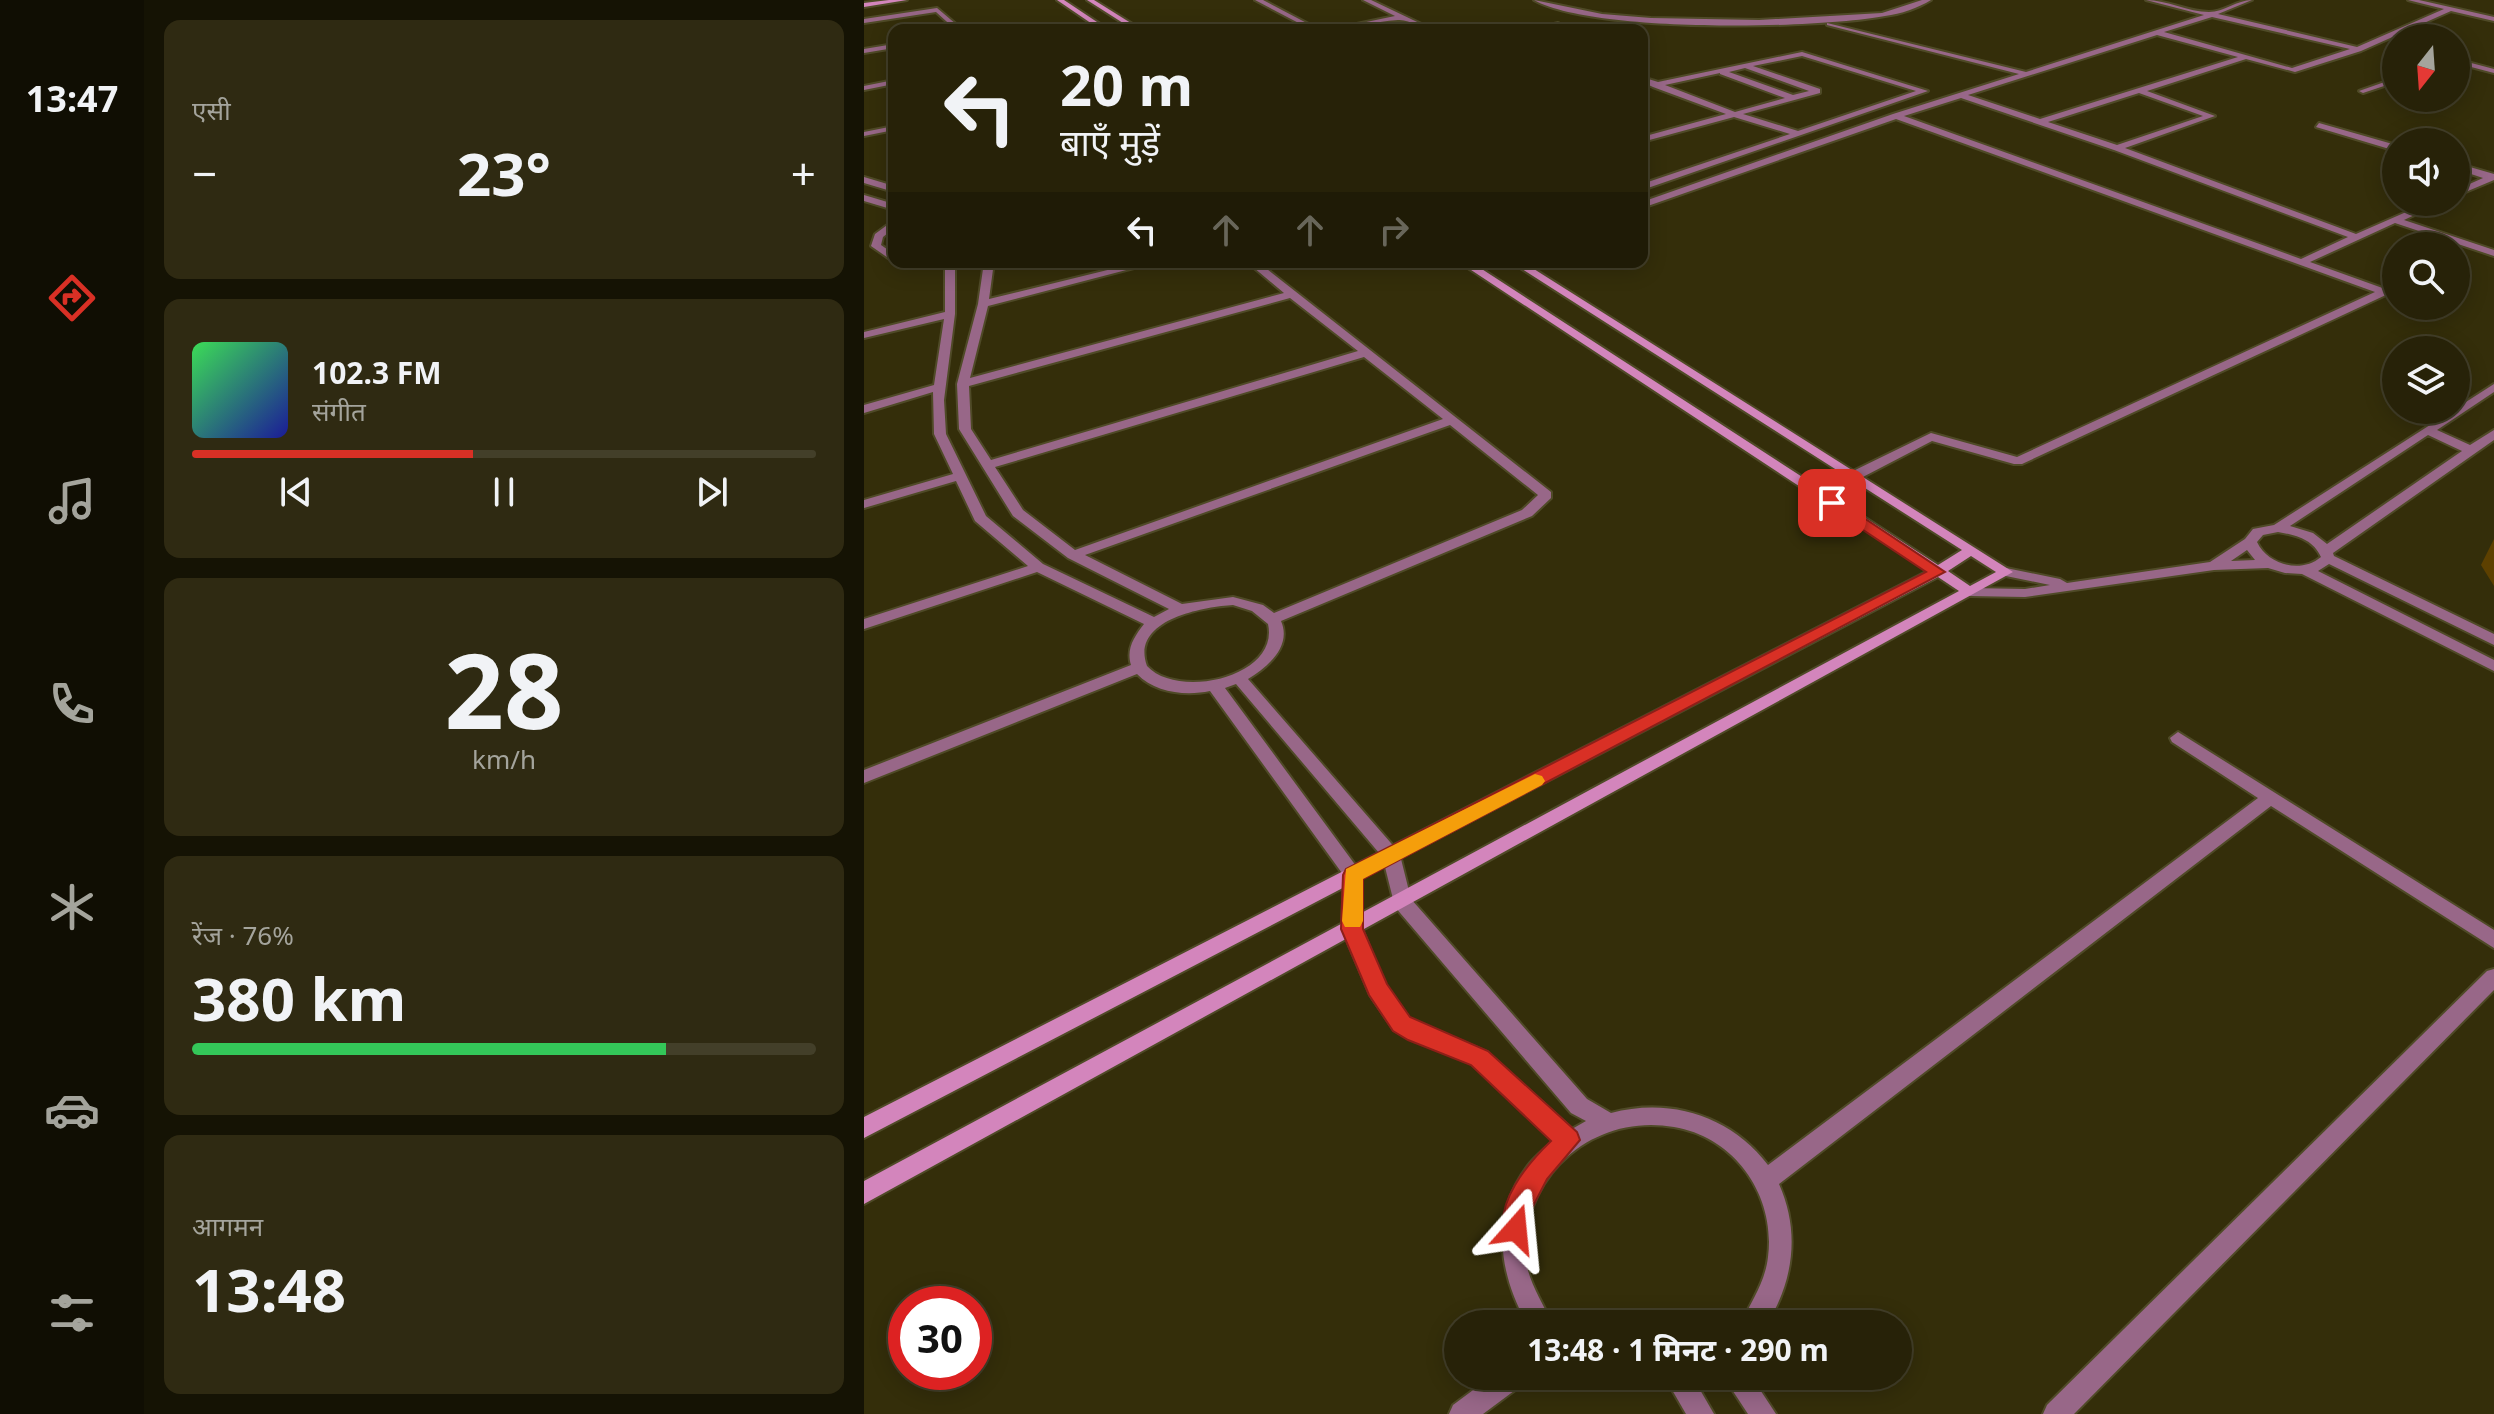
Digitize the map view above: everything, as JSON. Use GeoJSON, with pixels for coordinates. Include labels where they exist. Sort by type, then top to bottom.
{"type":"FeatureCollection","features":[{"type":"Feature","properties":{"kind":"street"},"geometry":{"type":"LineString","coordinates":[[864,5],[904,0]]}},
{"type":"Feature","properties":{"kind":"street"},"geometry":{"type":"LineString","coordinates":[[1060,0],[1097,24]]}},
{"type":"Feature","properties":{"kind":"street"},"geometry":{"type":"LineString","coordinates":[[1090,0],[1129,24]]}},
{"type":"Feature","properties":{"kind":"street"},"geometry":{"type":"LineString","coordinates":[[1258,0],[1305,24]]}},
{"type":"Feature","properties":{"kind":"street"},"geometry":{"type":"LineString","coordinates":[[1366,0],[1417,24]]}},
{"type":"Feature","properties":{"kind":"street"},"geometry":{"type":"LineString","coordinates":[[1537,0],[1571,12],[1633,18],[1883,15],[1928,0]]}},
{"type":"Feature","properties":{"kind":"street"},"geometry":{"type":"LineString","coordinates":[[2149,0],[2358,49]]}},
{"type":"Feature","properties":{"kind":"street"},"geometry":{"type":"LineString","coordinates":[[1648,203],[1896,116],[2215,14],[2249,0]]}},
{"type":"Feature","properties":{"kind":"street"},"geometry":{"type":"LineString","coordinates":[[2411,0],[2494,19]]}},
{"type":"Feature","properties":{"kind":"street"},"geometry":{"type":"LineString","coordinates":[[2155,32],[2292,70],[2358,49],[2450,9]]}},
{"type":"Feature","properties":{"kind":"street"},"geometry":{"type":"LineString","coordinates":[[864,21],[937,10],[953,24]]}},
{"type":"Feature","properties":{"kind":"street"},"geometry":{"type":"LineString","coordinates":[[1363,24],[1401,17]]}},
{"type":"Feature","properties":{"kind":"street"},"geometry":{"type":"LineString","coordinates":[[1808,18],[2024,74]]}},
{"type":"Feature","properties":{"kind":"street"},"geometry":{"type":"LineString","coordinates":[[864,51],[888,47]]}},
{"type":"Feature","properties":{"kind":"street"},"geometry":{"type":"LineString","coordinates":[[1648,185],[1924,91],[1802,54],[1656,85]]}},
{"type":"Feature","properties":{"kind":"street"},"geometry":{"type":"LineString","coordinates":[[2039,122],[2243,58]]}},
{"type":"Feature","properties":{"kind":"street"},"geometry":{"type":"LineString","coordinates":[[2470,64],[2494,71]]}},
{"type":"Feature","properties":{"kind":"street"},"geometry":{"type":"LineString","coordinates":[[1648,138],[1817,91],[1745,66]]}},
{"type":"Feature","properties":{"kind":"street"},"geometry":{"type":"LineString","coordinates":[[1721,72],[1793,98]]}},
{"type":"Feature","properties":{"kind":"street"},"geometry":{"type":"LineString","coordinates":[[1648,82],[1734,114],[1800,134]]}},
{"type":"Feature","properties":{"kind":"street"},"geometry":{"type":"LineString","coordinates":[[864,88],[888,83]]}},
{"type":"Feature","properties":{"kind":"street"},"geometry":{"type":"LineString","coordinates":[[2363,91],[2382,85]]}},
{"type":"Feature","properties":{"kind":"street"},"geometry":{"type":"LineString","coordinates":[[2117,148],[2211,116],[2140,91]]}},
{"type":"Feature","properties":{"kind":"street"},"geometry":{"type":"LineString","coordinates":[[1960,95],[2117,148],[2356,237]]}},
{"type":"Feature","properties":{"kind":"street"},"geometry":{"type":"LineString","coordinates":[[1854,476],[1931,437],[2018,461],[2384,292],[1896,116]]}},
{"type":"Feature","properties":{"kind":"street"},"geometry":{"type":"LineString","coordinates":[[2319,125],[2382,144]]}},
{"type":"Feature","properties":{"kind":"street"},"geometry":{"type":"LineString","coordinates":[[1648,128],[1662,134]]}},
{"type":"Feature","properties":{"kind":"street"},"geometry":{"type":"LineString","coordinates":[[864,134],[888,129]]}},
{"type":"Feature","properties":{"kind":"street"},"geometry":{"type":"LineString","coordinates":[[2470,170],[2493,177]]}},
{"type":"Feature","properties":{"kind":"street"},"geometry":{"type":"LineString","coordinates":[[866,180],[888,176]]}},
{"type":"Feature","properties":{"kind":"street"},"geometry":{"type":"LineString","coordinates":[[2470,187],[2493,177]]}},
{"type":"Feature","properties":{"kind":"street"},"geometry":{"type":"LineString","coordinates":[[866,180],[888,187]]}},
{"type":"Feature","properties":{"kind":"street"},"geometry":{"type":"LineString","coordinates":[[864,198],[888,205]]}},
{"type":"Feature","properties":{"kind":"street"},"geometry":{"type":"LineString","coordinates":[[2301,262],[2404,216]]}},
{"type":"Feature","properties":{"kind":"street"},"geometry":{"type":"LineString","coordinates":[[2395,220],[2494,253]]}},
{"type":"Feature","properties":{"kind":"street"},"geometry":{"type":"LineString","coordinates":[[888,228],[878,236],[876,246],[888,255]]}},
{"type":"Feature","properties":{"kind":"street"},"geometry":{"type":"LineString","coordinates":[[950,268],[950,314],[939,387],[940,434],[980,518],[1038,567],[1156,624]]}},
{"type":"Feature","properties":{"kind":"street"},"geometry":{"type":"LineString","coordinates":[[988,268],[983,304],[963,384],[965,429],[1018,513],[1073,555],[1182,610]]}},
{"type":"Feature","properties":{"kind":"street"},"geometry":{"type":"LineString","coordinates":[[983,304],[1128,268]]}},
{"type":"Feature","properties":{"kind":"street"},"geometry":{"type":"LineString","coordinates":[[1260,268],[1546,495],[1527,513],[1272,619]]}},
{"type":"Feature","properties":{"kind":"street"},"geometry":{"type":"LineString","coordinates":[[1473,268],[1970,592],[2025,593],[2069,584],[2214,566],[2272,564],[2305,570],[2494,666]]}},
{"type":"Feature","properties":{"kind":"street"},"geometry":{"type":"LineString","coordinates":[[1525,268],[2006,572],[2069,584]]}},
{"type":"Feature","properties":{"kind":"street"},"geometry":{"type":"LineString","coordinates":[[963,384],[1292,294]]}},
{"type":"Feature","properties":{"kind":"street"},"geometry":{"type":"LineString","coordinates":[[864,335],[950,314]]}},
{"type":"Feature","properties":{"kind":"street"},"geometry":{"type":"LineString","coordinates":[[988,465],[1368,352]]}},
{"type":"Feature","properties":{"kind":"street"},"geometry":{"type":"LineString","coordinates":[[864,409],[939,387]]}},
{"type":"Feature","properties":{"kind":"street"},"geometry":{"type":"LineString","coordinates":[[2214,566],[2250,542],[2258,532],[2278,528],[2494,387]]}},
{"type":"Feature","properties":{"kind":"street"},"geometry":{"type":"LineString","coordinates":[[1073,555],[1452,420]]}},
{"type":"Feature","properties":{"kind":"street"},"geometry":{"type":"LineString","coordinates":[[2427,430],[2471,450]]}},
{"type":"Feature","properties":{"kind":"street"},"geometry":{"type":"LineString","coordinates":[[2305,570],[2316,568],[2327,554],[2494,434]]}},
{"type":"Feature","properties":{"kind":"street"},"geometry":{"type":"LineString","coordinates":[[864,504],[960,476]]}},
{"type":"Feature","properties":{"kind":"street"},"geometry":{"type":"LineString","coordinates":[[2278,528],[2302,533],[2327,554],[2494,640]]}},
{"type":"Feature","properties":{"kind":"street"},"geometry":{"type":"LineString","coordinates":[[2250,542],[2257,556],[2272,564]]}},
{"type":"Feature","properties":{"kind":"street"},"geometry":{"type":"LineString","coordinates":[[864,1128],[1937,572],[1971,550]]}},
{"type":"Feature","properties":{"kind":"street"},"geometry":{"type":"LineString","coordinates":[[864,624],[1038,567]]}},
{"type":"Feature","properties":{"kind":"street"},"geometry":{"type":"LineString","coordinates":[[864,1193],[2006,572]]}},
{"type":"Feature","properties":{"kind":"street"},"geometry":{"type":"LineString","coordinates":[[1233,601],[1253,605],[1272,619],[1278,638],[1271,652],[1238,677],[1214,685],[1168,685],[1151,679],[1139,668],[1136,654],[1140,641],[1156,624],[1182,610],[1211,602],[1233,601]]}},
{"type":"Feature","properties":{"kind":"street"},"geometry":{"type":"LineString","coordinates":[[864,777],[1139,668]]}},
{"type":"Feature","properties":{"kind":"street"},"geometry":{"type":"LineString","coordinates":[[1238,677],[1391,855],[1402,902],[1579,1106],[1605,1121]]}},
{"type":"Feature","properties":{"kind":"street"},"geometry":{"type":"LineString","coordinates":[[1214,685],[1353,875],[1352,929],[1377,989],[1401,1024],[1480,1058],[1568,1140]]}},
{"type":"Feature","properties":{"kind":"street"},"geometry":{"type":"LineString","coordinates":[[2178,738],[2494,940]]}},
{"type":"Feature","properties":{"kind":"street"},"geometry":{"type":"LineString","coordinates":[[1765,1181],[2271,797]]}},
{"type":"Feature","properties":{"kind":"street"},"geometry":{"type":"LineString","coordinates":[[2056,1414],[2494,977]]}},
{"type":"Feature","properties":{"kind":"street"},"geometry":{"type":"LineString","coordinates":[[1532,1310],[1520,1290],[1513,1249],[1518,1209],[1538,1170],[1568,1140],[1605,1121],[1637,1115],[1670,1116],[1702,1124],[1733,1142],[1758,1168],[1775,1199],[1783,1236],[1779,1273],[1763,1310]]}},
{"type":"Feature","properties":{"kind":"street"},"geometry":{"type":"LineString","coordinates":[[1462,1414],[1494,1390]]}},
{"type":"Feature","properties":{"kind":"street"},"geometry":{"type":"LineString","coordinates":[[1686,1390],[1701,1414]]}},
{"type":"Feature","properties":{"kind":"street"},"geometry":{"type":"LineString","coordinates":[[1746,1390],[1763,1414]]}},
{"type":"Feature","properties":{"kind":"slow traffic"},"geometry":{"type":"LineString","coordinates":[[1352,921],[1353,875],[1535,781]]}},
{"type":"Feature","properties":{"kind":"route"},"geometry":{"type":"LineString","coordinates":[[1516,1229],[1518,1209],[1538,1170],[1568,1140],[1480,1058],[1401,1024],[1377,989],[1352,929],[1353,875],[1937,572],[1832,503]]}}]}
